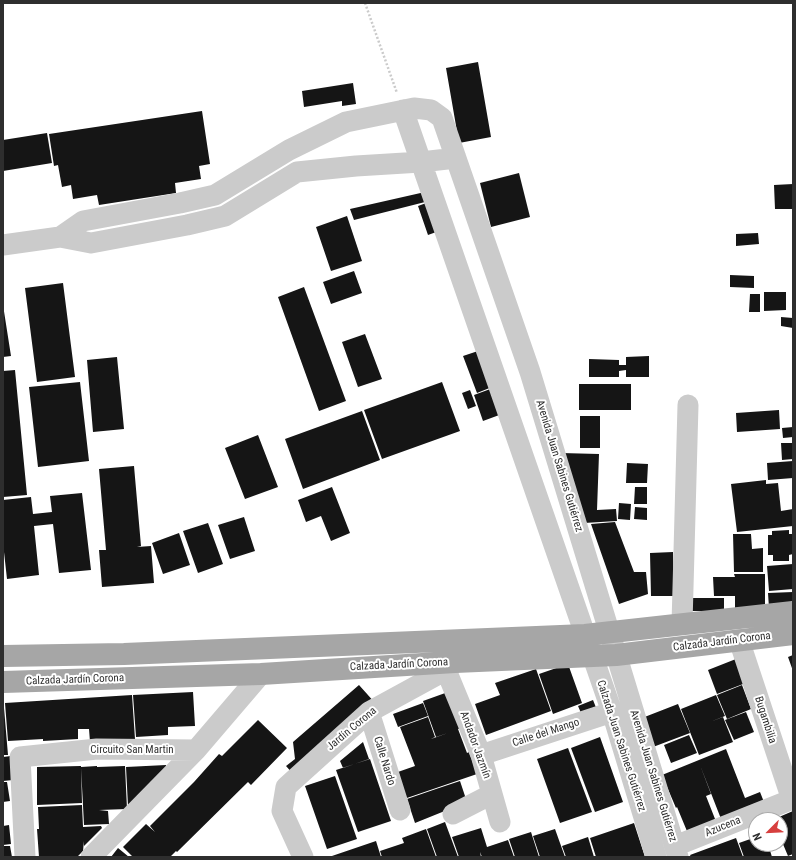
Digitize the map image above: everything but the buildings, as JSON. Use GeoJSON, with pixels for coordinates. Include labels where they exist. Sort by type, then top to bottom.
{"type":"FeatureCollection","features":[{"type":"Feature","properties":{"kind":"main road","name":"Calzada Jardín Corona"},"geometry":{"type":"LineString","coordinates":[[3,656],[124,654],[585,635],[610,631],[793,612]]}},
{"type":"Feature","properties":{"kind":"main road","name":"Calzada Jardín Corona"},"geometry":{"type":"LineString","coordinates":[[3,682],[261,674],[450,666],[616,654],[793,634]]}},
{"type":"Feature","properties":{"kind":"main road"},"geometry":{"type":"LineString","coordinates":[[124,654],[124,678]]}},
{"type":"Feature","properties":{"kind":"street","name":"Avenida Juan Sabines Gutiérrez"},"geometry":{"type":"LineString","coordinates":[[60,237],[83,221],[215,195],[277,158],[346,122],[414,108],[431,110],[442,118],[530,372],[676,852]]}},
{"type":"Feature","properties":{"kind":"street"},"geometry":{"type":"LineString","coordinates":[[403,110],[585,635]]}},
{"type":"Feature","properties":{"kind":"street"},"geometry":{"type":"LineString","coordinates":[[277,158],[286,179]]}},
{"type":"Feature","properties":{"kind":"street"},"geometry":{"type":"LineString","coordinates":[[3,245],[60,237],[91,243],[225,216],[297,172],[456,158]]}},
{"type":"Feature","properties":{"kind":"street"},"geometry":{"type":"LineString","coordinates":[[501,390],[530,372]]}},
{"type":"Feature","properties":{"kind":"street"},"geometry":{"type":"LineString","coordinates":[[682,624],[688,405]]}},
{"type":"Feature","properties":{"kind":"street","name":"Calzada Juan Sabines Gutiérrez"},"geometry":{"type":"LineString","coordinates":[[585,635],[612,712],[656,857]]}},
{"type":"Feature","properties":{"kind":"street","name":"Bugambilia"},"geometry":{"type":"LineString","coordinates":[[739,640],[792,799]]}},
{"type":"Feature","properties":{"kind":"street","name":"Jardin Corona"},"geometry":{"type":"LineString","coordinates":[[303,857],[282,811],[286,787],[369,712],[450,666]]}},
{"type":"Feature","properties":{"kind":"street","name":"Andador Jazmín"},"geometry":{"type":"LineString","coordinates":[[450,666],[481,755],[500,822]]}},
{"type":"Feature","properties":{"kind":"street"},"geometry":{"type":"LineString","coordinates":[[196,750],[261,674]]}},
{"type":"Feature","properties":{"kind":"street","name":"Calle Nardo"},"geometry":{"type":"LineString","coordinates":[[369,712],[400,810]]}},
{"type":"Feature","properties":{"kind":"street","name":"Calle del Mango"},"geometry":{"type":"LineString","coordinates":[[481,755],[612,712]]}},
{"type":"Feature","properties":{"kind":"street","name":"Circuito San Martin"},"geometry":{"type":"LineString","coordinates":[[25,857],[20,757],[97,749],[196,750]]}},
{"type":"Feature","properties":{"kind":"street","name":"Circuito San Martin"},"geometry":{"type":"LineString","coordinates":[[91,857],[196,750]]}},
{"type":"Feature","properties":{"kind":"street"},"geometry":{"type":"LineString","coordinates":[[453,814],[492,794]]}},
{"type":"Feature","properties":{"kind":"street","name":"Azucena"},"geometry":{"type":"LineString","coordinates":[[676,852],[792,799]]}},
{"type":"Feature","properties":{"kind":"path"},"geometry":{"type":"LineString","coordinates":[[365,3],[403,110]]}}]}
